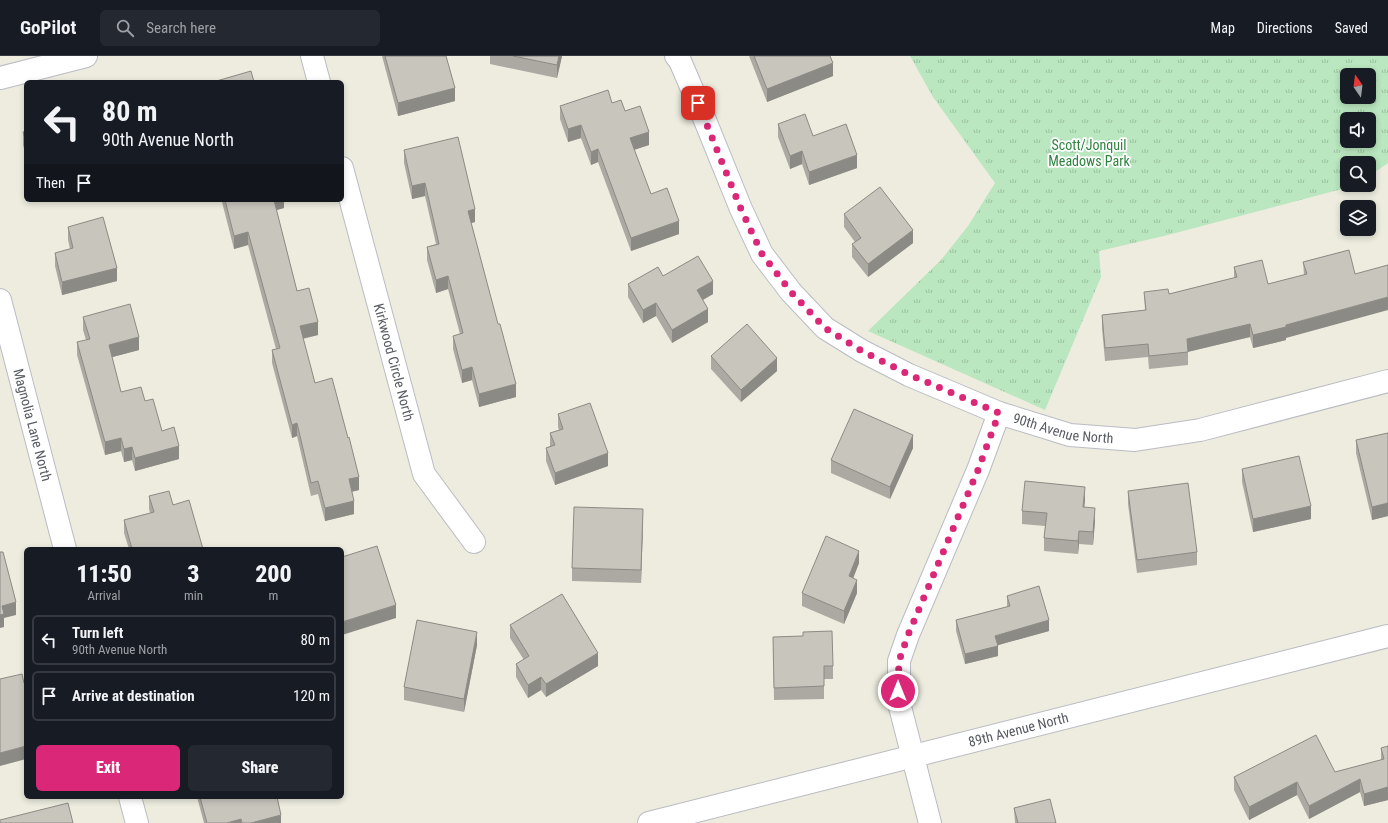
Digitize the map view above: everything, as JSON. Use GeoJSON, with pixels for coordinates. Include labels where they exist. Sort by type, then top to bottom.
{"type":"FeatureCollection","features":[{"type":"Feature","properties":{"kind":"street"},"geometry":{"type":"LineString","coordinates":[[0,78],[86,56]]}},
{"type":"Feature","properties":{"kind":"street"},"geometry":{"type":"LineString","coordinates":[[312,56],[318,80]]}},
{"type":"Feature","properties":{"kind":"street","name":"90th Avenue North"},"geometry":{"type":"LineString","coordinates":[[676,56],[680,61],[741,209],[762,254],[791,292],[825,328],[862,351],[910,375],[999,413],[1070,435],[1135,440],[1200,430],[1388,381]]}},
{"type":"Feature","properties":{"kind":"street","name":"Kirkwood Circle North"},"geometry":{"type":"LineString","coordinates":[[344,175],[424,474],[474,542]]}},
{"type":"Feature","properties":{"kind":"street","name":"Magnolia Lane North"},"geometry":{"type":"LineString","coordinates":[[0,300],[64,547]]}},
{"type":"Feature","properties":{"kind":"street"},"geometry":{"type":"LineString","coordinates":[[930,823],[899,703],[899,661],[908,635],[978,470],[999,413]]}},
{"type":"Feature","properties":{"kind":"street","name":"89th Avenue North"},"geometry":{"type":"LineString","coordinates":[[649,823],[1388,636]]}},
{"type":"Feature","properties":{"kind":"street"},"geometry":{"type":"LineString","coordinates":[[131,799],[137,823]]}},
{"type":"Feature","properties":{"kind":"green space","name":"Scott/Jonquil Meadows Park"},"geometry":{"type":"Polygon","coordinates":[[[910,56],[1388,56],[1388,163],[1376,171],[1376,156],[1340,156],[1340,189],[1168,235],[1099,251],[1101,277],[1045,410],[868,331],[941,260],[968,226],[995,183],[933,97],[910,56]]]}},
{"type":"Feature","properties":{"kind":"building"},"geometry":{"type":"Polygon","coordinates":[[[385,56],[446,56],[455,88],[398,103],[385,56]]]}},
{"type":"Feature","properties":{"kind":"building"},"geometry":{"type":"Polygon","coordinates":[[[513,56],[559,56],[557,65],[513,56]]]}},
{"type":"Feature","properties":{"kind":"building"},"geometry":{"type":"Polygon","coordinates":[[[754,56],[830,56],[833,63],[767,89],[754,56]]]}},
{"type":"Feature","properties":{"kind":"building"},"geometry":{"type":"Polygon","coordinates":[[[251,71],[253,80],[220,80],[251,71]]]}},
{"type":"Feature","properties":{"kind":"building"},"geometry":{"type":"Polygon","coordinates":[[[608,90],[612,103],[621,100],[625,111],[640,106],[649,132],[630,138],[651,194],[667,188],[679,221],[631,238],[598,149],[591,152],[581,125],[568,129],[560,106],[608,90]]]}},
{"type":"Feature","properties":{"kind":"building"},"geometry":{"type":"Polygon","coordinates":[[[805,114],[813,136],[846,124],[857,155],[809,172],[802,151],[790,156],[778,124],[805,114]]]}},
{"type":"Feature","properties":{"kind":"building"},"geometry":{"type":"Polygon","coordinates":[[[458,137],[475,209],[468,211],[498,324],[500,324],[516,384],[479,394],[472,367],[462,370],[453,336],[463,333],[448,276],[436,280],[427,247],[439,244],[425,183],[412,186],[404,150],[458,137]]]}},
{"type":"Feature","properties":{"kind":"building"},"geometry":{"type":"Polygon","coordinates":[[[880,187],[913,230],[868,264],[852,244],[861,238],[844,214],[880,187]]]}},
{"type":"Feature","properties":{"kind":"building"},"geometry":{"type":"Polygon","coordinates":[[[226,202],[275,202],[297,291],[309,288],[318,322],[300,326],[315,383],[332,378],[348,438],[349,437],[359,477],[349,479],[354,501],[325,508],[318,481],[311,483],[297,423],[292,425],[272,350],[280,348],[248,232],[234,236],[226,202]]]}},
{"type":"Feature","properties":{"kind":"building"},"geometry":{"type":"Polygon","coordinates":[[[103,217],[117,268],[62,282],[55,253],[73,248],[68,227],[103,217]]]}},
{"type":"Feature","properties":{"kind":"building"},"geometry":{"type":"Polygon","coordinates":[[[1349,250],[1355,274],[1388,265],[1388,297],[1286,325],[1286,327],[1253,335],[1250,324],[1187,339],[1188,352],[1149,356],[1148,344],[1105,348],[1102,315],[1146,310],[1144,292],[1168,289],[1169,294],[1237,277],[1234,267],[1262,260],[1268,284],[1307,274],[1303,262],[1349,250]]]}},
{"type":"Feature","properties":{"kind":"building"},"geometry":{"type":"Polygon","coordinates":[[[698,256],[713,281],[697,290],[708,309],[672,330],[656,303],[643,310],[628,284],[658,267],[663,276],[698,256]]]}},
{"type":"Feature","properties":{"kind":"building"},"geometry":{"type":"Polygon","coordinates":[[[130,304],[139,337],[109,345],[121,392],[141,387],[145,401],[153,399],[162,431],[174,427],[179,446],[135,458],[132,447],[124,449],[121,438],[105,442],[77,342],[90,339],[83,317],[130,304]]]}},
{"type":"Feature","properties":{"kind":"building"},"geometry":{"type":"Polygon","coordinates":[[[747,324],[777,358],[741,390],[711,356],[747,324]]]}},
{"type":"Feature","properties":{"kind":"building"},"geometry":{"type":"Polygon","coordinates":[[[590,403],[608,453],[555,473],[546,448],[555,445],[550,433],[563,429],[558,414],[590,403]]]}},
{"type":"Feature","properties":{"kind":"building"},"geometry":{"type":"Polygon","coordinates":[[[854,409],[913,435],[890,487],[831,460],[854,409]]]}},
{"type":"Feature","properties":{"kind":"building"},"geometry":{"type":"Polygon","coordinates":[[[1388,433],[1388,503],[1372,507],[1356,440],[1388,433]]]}},
{"type":"Feature","properties":{"kind":"building"},"geometry":{"type":"Polygon","coordinates":[[[1299,456],[1311,506],[1253,519],[1242,469],[1299,456]]]}},
{"type":"Feature","properties":{"kind":"building"},"geometry":{"type":"Polygon","coordinates":[[[1025,481],[1085,487],[1083,507],[1095,508],[1093,532],[1079,531],[1078,541],[1044,538],[1047,513],[1022,511],[1025,481]]]}},
{"type":"Feature","properties":{"kind":"building"},"geometry":{"type":"Polygon","coordinates":[[[1188,483],[1197,552],[1137,560],[1128,491],[1188,483]]]}},
{"type":"Feature","properties":{"kind":"building"},"geometry":{"type":"Polygon","coordinates":[[[169,491],[173,505],[189,500],[202,547],[131,547],[124,520],[154,512],[149,496],[169,491]]]}},
{"type":"Feature","properties":{"kind":"building"},"geometry":{"type":"Polygon","coordinates":[[[574,507],[643,509],[641,570],[572,568],[574,507]]]}},
{"type":"Feature","properties":{"kind":"building"},"geometry":{"type":"Polygon","coordinates":[[[826,536],[859,551],[849,576],[857,580],[844,611],[802,593],[826,536]]]}},
{"type":"Feature","properties":{"kind":"building"},"geometry":{"type":"Polygon","coordinates":[[[377,546],[396,605],[344,621],[344,556],[377,546]]]}},
{"type":"Feature","properties":{"kind":"building"},"geometry":{"type":"Polygon","coordinates":[[[0,552],[3,552],[16,602],[2,606],[4,614],[0,615],[0,552]]]}},
{"type":"Feature","properties":{"kind":"building"},"geometry":{"type":"Polygon","coordinates":[[[1039,586],[1049,620],[995,636],[998,646],[965,654],[956,620],[1010,606],[1007,596],[1039,586]]]}},
{"type":"Feature","properties":{"kind":"building"},"geometry":{"type":"Polygon","coordinates":[[[562,594],[598,653],[546,684],[541,677],[528,685],[516,664],[529,656],[510,625],[562,594]]]}},
{"type":"Feature","properties":{"kind":"building"},"geometry":{"type":"Polygon","coordinates":[[[417,620],[477,632],[464,699],[404,687],[417,620]]]}},
{"type":"Feature","properties":{"kind":"building"},"geometry":{"type":"Polygon","coordinates":[[[832,631],[833,666],[824,666],[824,686],[774,688],[773,637],[803,636],[803,632],[832,631]]]}},
{"type":"Feature","properties":{"kind":"building"},"geometry":{"type":"Polygon","coordinates":[[[22,674],[24,683],[24,747],[0,753],[0,679],[22,674]]]}},
{"type":"Feature","properties":{"kind":"building"},"geometry":{"type":"Polygon","coordinates":[[[1316,735],[1335,772],[1384,759],[1381,748],[1388,746],[1388,787],[1364,794],[1360,779],[1309,806],[1297,782],[1249,807],[1234,777],[1316,735]]]}},
{"type":"Feature","properties":{"kind":"building"},"geometry":{"type":"Polygon","coordinates":[[[201,799],[277,799],[281,815],[251,823],[242,823],[241,819],[227,823],[207,823],[201,799]]]}},
{"type":"Feature","properties":{"kind":"building"},"geometry":{"type":"Polygon","coordinates":[[[1050,799],[1056,823],[1018,823],[1014,808],[1050,799]]]}},
{"type":"Feature","properties":{"kind":"building"},"geometry":{"type":"Polygon","coordinates":[[[68,803],[73,823],[0,823],[0,820],[68,803]]]}},
{"type":"Feature","properties":{"kind":"route"},"geometry":{"type":"LineString","coordinates":[[698,103],[741,209],[762,254],[791,292],[825,328],[862,351],[910,375],[999,413],[978,470],[908,635],[899,661],[898,691]]}}]}
